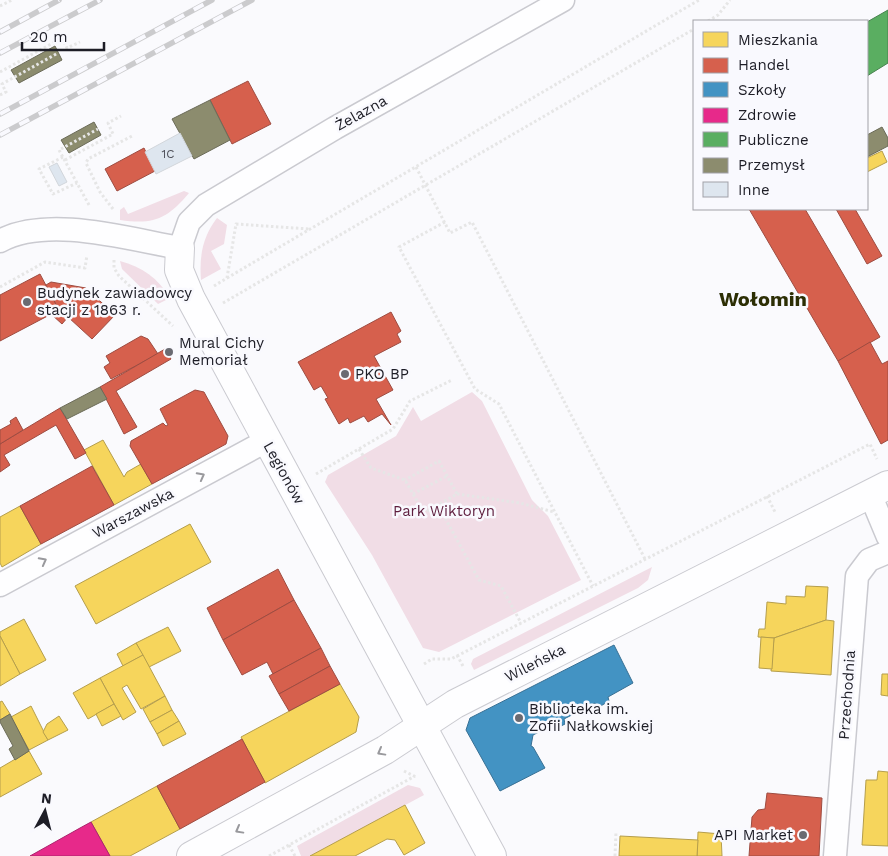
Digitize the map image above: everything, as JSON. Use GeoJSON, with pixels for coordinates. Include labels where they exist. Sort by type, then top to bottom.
{"type":"FeatureCollection","features":[{"type":"Feature","properties":{"kind":"street","name":"Żelazna"},"geometry":{"type":"LineString","coordinates":[[180,248],[189,222],[206,205],[335,128],[564,0]]}},
{"type":"Feature","properties":{"kind":"street"},"geometry":{"type":"LineString","coordinates":[[0,241],[33,230],[63,228],[180,248]]}},
{"type":"Feature","properties":{"kind":"street","name":"Legionów"},"geometry":{"type":"LineString","coordinates":[[180,248],[179,270],[181,280],[266,441],[492,856]]}},
{"type":"Feature","properties":{"kind":"street","name":"Warszawska"},"geometry":{"type":"LineString","coordinates":[[0,585],[266,441]]}},
{"type":"Feature","properties":{"kind":"street"},"geometry":{"type":"LineString","coordinates":[[879,481],[888,537]]}},
{"type":"Feature","properties":{"kind":"street","name":"Wileńska"},"geometry":{"type":"LineString","coordinates":[[191,856],[385,750],[444,710],[476,692],[879,481]]}},
{"type":"Feature","properties":{"kind":"street","name":"Przechodnia"},"geometry":{"type":"LineString","coordinates":[[835,856],[857,576],[868,560],[888,552]]}},
{"type":"Feature","properties":{"kind":"path"},"geometry":{"type":"LineString","coordinates":[[0,6],[12,0]]}},
{"type":"Feature","properties":{"kind":"path"},"geometry":{"type":"LineString","coordinates":[[209,289],[698,0]]}},
{"type":"Feature","properties":{"kind":"path"},"geometry":{"type":"LineString","coordinates":[[710,20],[723,11],[730,0]]}},
{"type":"Feature","properties":{"kind":"path"},"geometry":{"type":"LineString","coordinates":[[218,306],[693,30]]}},
{"type":"Feature","properties":{"kind":"path"},"geometry":{"type":"LineString","coordinates":[[0,72],[62,38],[68,48],[80,42]]}},
{"type":"Feature","properties":{"kind":"path"},"geometry":{"type":"LineString","coordinates":[[0,95],[6,92],[1,82],[58,53]]}},
{"type":"Feature","properties":{"kind":"path"},"geometry":{"type":"LineString","coordinates":[[77,182],[53,194],[39,169],[113,134],[108,123],[121,116]]}},
{"type":"Feature","properties":{"kind":"path"},"geometry":{"type":"LineString","coordinates":[[91,210],[59,150],[98,129]]}},
{"type":"Feature","properties":{"kind":"path"},"geometry":{"type":"LineString","coordinates":[[114,218],[111,204],[100,192],[86,163],[88,158],[134,135]]}},
{"type":"Feature","properties":{"kind":"path"},"geometry":{"type":"LineString","coordinates":[[416,167],[450,232],[472,222],[645,559]]}},
{"type":"Feature","properties":{"kind":"path"},"geometry":{"type":"LineString","coordinates":[[445,222],[399,247],[475,389],[499,404],[592,586]]}},
{"type":"Feature","properties":{"kind":"path"},"geometry":{"type":"LineString","coordinates":[[227,278],[236,224],[310,229]]}},
{"type":"Feature","properties":{"kind":"path"},"geometry":{"type":"LineString","coordinates":[[0,287],[46,262],[85,268],[87,255]]}},
{"type":"Feature","properties":{"kind":"path"},"geometry":{"type":"LineString","coordinates":[[114,260],[116,273],[172,326],[176,326]]}},
{"type":"Feature","properties":{"kind":"path"},"geometry":{"type":"LineString","coordinates":[[311,477],[393,429],[410,401],[452,380]]}},
{"type":"Feature","properties":{"kind":"path"},"geometry":{"type":"LineString","coordinates":[[424,664],[432,659],[442,660],[457,655],[870,444],[879,481]]}},
{"type":"Feature","properties":{"kind":"path"},"geometry":{"type":"LineString","coordinates":[[359,449],[371,468],[405,480],[424,513],[458,494],[520,503],[554,512]]}},
{"type":"Feature","properties":{"kind":"path"},"geometry":{"type":"LineString","coordinates":[[405,480],[439,461],[458,494]]}},
{"type":"Feature","properties":{"kind":"path"},"geometry":{"type":"LineString","coordinates":[[413,494],[447,476]]}},
{"type":"Feature","properties":{"kind":"path"},"geometry":{"type":"LineString","coordinates":[[767,496],[779,519]]}},
{"type":"Feature","properties":{"kind":"path"},"geometry":{"type":"LineString","coordinates":[[438,505],[479,580],[501,586],[521,623]]}},
{"type":"Feature","properties":{"kind":"path"},"geometry":{"type":"LineString","coordinates":[[457,655],[467,675]]}},
{"type":"Feature","properties":{"kind":"path"},"geometry":{"type":"LineString","coordinates":[[400,769],[420,779]]}},
{"type":"Feature","properties":{"kind":"path"},"geometry":{"type":"LineString","coordinates":[[268,856],[415,776]]}},
{"type":"Feature","properties":{"kind":"path"},"geometry":{"type":"LineString","coordinates":[[615,856],[616,832]]}},
{"type":"Feature","properties":{"kind":"path"},"geometry":{"type":"LineString","coordinates":[[289,845],[295,856]]}},
{"type":"Feature","properties":{"kind":"green space"},"geometry":{"type":"Polygon","coordinates":[[[184,191],[189,193],[174,209],[159,218],[142,222],[120,220],[120,210],[124,207],[128,214],[184,191]]]}},
{"type":"Feature","properties":{"kind":"green space"},"geometry":{"type":"Polygon","coordinates":[[[217,218],[227,225],[224,244],[211,251],[221,269],[201,280],[201,263],[205,239],[217,218]]]}},
{"type":"Feature","properties":{"kind":"green space"},"geometry":{"type":"Polygon","coordinates":[[[120,261],[135,266],[149,274],[170,298],[158,304],[122,269],[120,261]]]}},
{"type":"Feature","properties":{"kind":"green space","name":"Park Wiktoryn"},"geometry":{"type":"Polygon","coordinates":[[[472,392],[482,401],[532,500],[548,516],[581,580],[439,652],[423,648],[372,555],[325,482],[328,475],[396,436],[413,407],[421,421],[472,392]]]}},
{"type":"Feature","properties":{"kind":"green space"},"geometry":{"type":"Polygon","coordinates":[[[652,567],[648,580],[638,588],[474,670],[471,664],[473,659],[652,567]]]}},
{"type":"Feature","properties":{"kind":"green space"},"geometry":{"type":"Polygon","coordinates":[[[408,785],[420,788],[424,795],[310,856],[301,856],[297,846],[408,785]]]}},
{"type":"Feature","properties":{"kind":"building: Mieszkania"},"geometry":{"type":"Polygon","coordinates":[[[882,151],[887,162],[868,172],[868,158],[882,151]]]}},
{"type":"Feature","properties":{"kind":"building: Mieszkania"},"geometry":{"type":"Polygon","coordinates":[[[103,440],[124,477],[127,472],[141,464],[152,484],[114,505],[84,450],[103,440]]]}},
{"type":"Feature","properties":{"kind":"building: Mieszkania"},"geometry":{"type":"Polygon","coordinates":[[[20,506],[41,544],[2,567],[0,563],[0,517],[20,506]]]}},
{"type":"Feature","properties":{"kind":"building: Mieszkania"},"geometry":{"type":"Polygon","coordinates":[[[190,524],[211,562],[96,624],[75,586],[190,524]]]}},
{"type":"Feature","properties":{"kind":"building: Mieszkania"},"geometry":{"type":"Polygon","coordinates":[[[806,586],[828,587],[826,620],[774,638],[758,637],[759,629],[765,629],[767,602],[786,604],[786,596],[805,597],[806,586]]]}},
{"type":"Feature","properties":{"kind":"building: Mieszkania"},"geometry":{"type":"Polygon","coordinates":[[[24,619],[46,660],[20,674],[0,636],[0,632],[24,619]]]}},
{"type":"Feature","properties":{"kind":"building: Mieszkania"},"geometry":{"type":"Polygon","coordinates":[[[826,620],[834,621],[831,675],[771,671],[774,638],[826,620]]]}},
{"type":"Feature","properties":{"kind":"building: Mieszkania"},"geometry":{"type":"Polygon","coordinates":[[[168,627],[181,651],[149,667],[136,643],[168,627]]]}},
{"type":"Feature","properties":{"kind":"building: Mieszkania"},"geometry":{"type":"Polygon","coordinates":[[[0,636],[20,674],[0,686],[0,636]]]}},
{"type":"Feature","properties":{"kind":"building: Mieszkania"},"geometry":{"type":"Polygon","coordinates":[[[761,637],[774,638],[772,669],[759,668],[761,637]]]}},
{"type":"Feature","properties":{"kind":"building: Mieszkania"},"geometry":{"type":"Polygon","coordinates":[[[136,643],[143,655],[123,666],[117,654],[136,643]]]}},
{"type":"Feature","properties":{"kind":"building: Mieszkania"},"geometry":{"type":"Polygon","coordinates":[[[143,655],[165,696],[141,709],[127,685],[122,688],[136,712],[123,720],[100,678],[143,655]]]}},
{"type":"Feature","properties":{"kind":"building: Mieszkania"},"geometry":{"type":"Polygon","coordinates":[[[882,674],[888,674],[888,696],[881,695],[882,674]]]}},
{"type":"Feature","properties":{"kind":"building: Mieszkania"},"geometry":{"type":"Polygon","coordinates":[[[100,678],[114,704],[88,719],[73,693],[100,678]]]}},
{"type":"Feature","properties":{"kind":"building: Mieszkania"},"geometry":{"type":"Polygon","coordinates":[[[340,684],[359,717],[356,732],[265,783],[241,737],[340,684]]]}},
{"type":"Feature","properties":{"kind":"building: Mieszkania"},"geometry":{"type":"Polygon","coordinates":[[[165,696],[172,710],[150,722],[143,709],[165,696]]]}},
{"type":"Feature","properties":{"kind":"building: Mieszkania"},"geometry":{"type":"Polygon","coordinates":[[[2,701],[10,714],[0,720],[0,702],[2,701]]]}},
{"type":"Feature","properties":{"kind":"building: Mieszkania"},"geometry":{"type":"Polygon","coordinates":[[[114,704],[121,716],[102,726],[96,714],[114,704]]]}},
{"type":"Feature","properties":{"kind":"building: Mieszkania"},"geometry":{"type":"Polygon","coordinates":[[[31,706],[48,740],[29,750],[11,717],[31,706]]]}},
{"type":"Feature","properties":{"kind":"building: Mieszkania"},"geometry":{"type":"Polygon","coordinates":[[[172,710],[179,721],[157,734],[150,722],[172,710]]]}},
{"type":"Feature","properties":{"kind":"building: Mieszkania"},"geometry":{"type":"Polygon","coordinates":[[[59,716],[68,730],[48,740],[43,732],[47,724],[59,716]]]}},
{"type":"Feature","properties":{"kind":"building: Mieszkania"},"geometry":{"type":"Polygon","coordinates":[[[179,721],[186,734],[163,746],[157,734],[179,721]]]}},
{"type":"Feature","properties":{"kind":"building: Mieszkania"},"geometry":{"type":"Polygon","coordinates":[[[29,751],[42,774],[0,797],[0,768],[29,751]]]}},
{"type":"Feature","properties":{"kind":"building: Mieszkania"},"geometry":{"type":"Polygon","coordinates":[[[878,771],[888,772],[888,846],[862,845],[866,780],[877,780],[878,771]]]}},
{"type":"Feature","properties":{"kind":"building: Mieszkania"},"geometry":{"type":"Polygon","coordinates":[[[157,786],[180,829],[130,856],[110,856],[91,822],[157,786]]]}},
{"type":"Feature","properties":{"kind":"building: Mieszkania"},"geometry":{"type":"Polygon","coordinates":[[[405,805],[425,843],[404,855],[395,840],[387,839],[355,856],[310,856],[405,805]]]}},
{"type":"Feature","properties":{"kind":"building: Mieszkania"},"geometry":{"type":"Polygon","coordinates":[[[698,832],[721,834],[722,856],[697,856],[698,832]]]}},
{"type":"Feature","properties":{"kind":"building: Mieszkania"},"geometry":{"type":"Polygon","coordinates":[[[620,836],[698,840],[697,856],[619,856],[620,836]]]}},
{"type":"Feature","properties":{"kind":"building: Handel"},"geometry":{"type":"Polygon","coordinates":[[[248,81],[271,124],[232,144],[210,100],[248,81]]]}},
{"type":"Feature","properties":{"kind":"building: Handel"},"geometry":{"type":"Polygon","coordinates":[[[144,148],[155,171],[117,191],[105,169],[144,148]]]}},
{"type":"Feature","properties":{"kind":"building: Handel"},"geometry":{"type":"Polygon","coordinates":[[[750,210],[806,210],[880,337],[838,361],[750,210]]]}},
{"type":"Feature","properties":{"kind":"building: Handel"},"geometry":{"type":"Polygon","coordinates":[[[837,210],[856,210],[882,256],[867,264],[837,210]]]}},
{"type":"Feature","properties":{"kind":"building: Handel","name":"Budynek zawiadowcy stacji z 1863 r."},"geometry":{"type":"Polygon","coordinates":[[[40,274],[59,310],[0,341],[0,295],[40,274]]]}},
{"type":"Feature","properties":{"kind":"building: Handel"},"geometry":{"type":"Polygon","coordinates":[[[51,282],[86,288],[115,315],[92,339],[68,317],[62,324],[51,314],[59,310],[46,285],[51,282]]]}},
{"type":"Feature","properties":{"kind":"building: Handel","name":"PKO BP"},"geometry":{"type":"Polygon","coordinates":[[[391,312],[401,331],[397,334],[401,342],[374,356],[393,390],[376,399],[391,425],[382,414],[368,422],[364,416],[350,423],[348,418],[339,424],[325,399],[328,398],[321,386],[314,390],[298,362],[391,312]]]}},
{"type":"Feature","properties":{"kind":"building: Handel"},"geometry":{"type":"Polygon","coordinates":[[[141,336],[148,339],[158,354],[111,379],[104,367],[110,363],[106,356],[141,336]]]}},
{"type":"Feature","properties":{"kind":"building: Handel"},"geometry":{"type":"Polygon","coordinates":[[[870,342],[882,364],[888,361],[888,440],[881,444],[838,361],[870,342]]]}},
{"type":"Feature","properties":{"kind":"building: Handel"},"geometry":{"type":"Polygon","coordinates":[[[165,349],[171,359],[116,391],[137,427],[124,434],[100,387],[165,349]]]}},
{"type":"Feature","properties":{"kind":"building: Handel"},"geometry":{"type":"Polygon","coordinates":[[[195,390],[204,392],[228,436],[226,444],[152,484],[130,446],[131,441],[163,423],[166,426],[168,425],[160,409],[195,390]]]}},
{"type":"Feature","properties":{"kind":"building: Handel"},"geometry":{"type":"Polygon","coordinates":[[[60,408],[86,453],[75,459],[56,425],[4,455],[10,465],[0,472],[0,444],[60,408]]]}},
{"type":"Feature","properties":{"kind":"building: Handel"},"geometry":{"type":"Polygon","coordinates":[[[16,417],[23,430],[0,444],[0,430],[11,424],[10,421],[16,417]]]}},
{"type":"Feature","properties":{"kind":"building: Handel"},"geometry":{"type":"Polygon","coordinates":[[[92,466],[114,505],[41,544],[20,506],[92,466]]]}},
{"type":"Feature","properties":{"kind":"building: Handel"},"geometry":{"type":"Polygon","coordinates":[[[278,569],[294,600],[223,640],[207,608],[278,569]]]}},
{"type":"Feature","properties":{"kind":"building: Handel"},"geometry":{"type":"Polygon","coordinates":[[[294,600],[321,648],[273,674],[267,662],[242,675],[223,640],[294,600]]]}},
{"type":"Feature","properties":{"kind":"building: Handel"},"geometry":{"type":"Polygon","coordinates":[[[321,648],[330,666],[279,694],[269,676],[321,648]]]}},
{"type":"Feature","properties":{"kind":"building: Handel"},"geometry":{"type":"Polygon","coordinates":[[[330,666],[340,684],[289,711],[279,694],[330,666]]]}},
{"type":"Feature","properties":{"kind":"building: Handel"},"geometry":{"type":"Polygon","coordinates":[[[242,739],[265,782],[180,829],[157,786],[242,739]]]}},
{"type":"Feature","properties":{"kind":"building: Handel"},"geometry":{"type":"Polygon","coordinates":[[[767,793],[822,798],[819,856],[749,856],[752,817],[758,810],[765,809],[767,793]]]}},
{"type":"Feature","properties":{"kind":"building: Szkoły","name":"Biblioteka im. Zofii Nałkowskiej"},"geometry":{"type":"Polygon","coordinates":[[[614,645],[633,683],[608,697],[609,701],[599,707],[595,703],[564,719],[565,724],[555,729],[551,726],[533,735],[531,746],[545,768],[500,791],[466,730],[470,718],[614,645]]]}},
{"type":"Feature","properties":{"kind":"building: Zdrowie"},"geometry":{"type":"Polygon","coordinates":[[[91,822],[110,856],[30,856],[80,828],[91,822]]]}},
{"type":"Feature","properties":{"kind":"building: Publiczne"},"geometry":{"type":"Polygon","coordinates":[[[888,10],[888,63],[868,75],[868,21],[888,10]]]}},
{"type":"Feature","properties":{"kind":"building: Przemysł"},"geometry":{"type":"Polygon","coordinates":[[[55,46],[62,60],[19,83],[11,70],[55,46]]]}},
{"type":"Feature","properties":{"kind":"building: Przemysł"},"geometry":{"type":"Polygon","coordinates":[[[210,100],[230,140],[194,159],[172,119],[210,100]]]}},
{"type":"Feature","properties":{"kind":"building: Przemysł"},"geometry":{"type":"Polygon","coordinates":[[[94,122],[101,135],[69,153],[61,140],[94,122]]]}},
{"type":"Feature","properties":{"kind":"building: Przemysł"},"geometry":{"type":"Polygon","coordinates":[[[882,127],[888,138],[888,146],[868,156],[868,134],[882,127]]]}},
{"type":"Feature","properties":{"kind":"building: Przemysł"},"geometry":{"type":"Polygon","coordinates":[[[100,387],[107,399],[67,419],[60,408],[100,387]]]}},
{"type":"Feature","properties":{"kind":"building: Przemysł"},"geometry":{"type":"Polygon","coordinates":[[[10,714],[29,751],[15,760],[9,749],[13,746],[0,722],[0,720],[10,714]]]}},
{"type":"Feature","properties":{"kind":"building: Inne"},"geometry":{"type":"Polygon","coordinates":[[[180,133],[192,156],[156,174],[145,152],[180,133]]]}},
{"type":"Feature","properties":{"kind":"building: Inne"},"geometry":{"type":"Polygon","coordinates":[[[57,163],[67,182],[59,186],[49,167],[57,163]]]}},
{"type":"Feature","properties":{"kind":"railway"},"geometry":{"type":"LineString","coordinates":[[0,32],[59,0]]}},
{"type":"Feature","properties":{"kind":"railway"},"geometry":{"type":"LineString","coordinates":[[0,53],[100,0]]}},
{"type":"Feature","properties":{"kind":"railway"},"geometry":{"type":"LineString","coordinates":[[0,114],[212,0]]}},
{"type":"Feature","properties":{"kind":"railway"},"geometry":{"type":"LineString","coordinates":[[0,135],[252,0]]}},
{"type":"Feature","properties":{"kind":"place","name":"Budynek zawiadowcy stacji z 1863 r."},"geometry":{"type":"Point","coordinates":[27,302]}},
{"type":"Feature","properties":{"kind":"place","name":"Mural Cichy Memoriał"},"geometry":{"type":"Point","coordinates":[169,352]}},
{"type":"Feature","properties":{"kind":"place","name":"PKO BP"},"geometry":{"type":"Point","coordinates":[345,374]}},
{"type":"Feature","properties":{"kind":"place","name":"Biblioteka im. Zofii Nałkowskiej"},"geometry":{"type":"Point","coordinates":[519,718]}},
{"type":"Feature","properties":{"kind":"place","name":"API Market"},"geometry":{"type":"Point","coordinates":[803,835]}},
{"type":"Feature","properties":{"kind":"district","name":"Wołomin"},"geometry":{"type":"Point","coordinates":[763,299]}}]}
